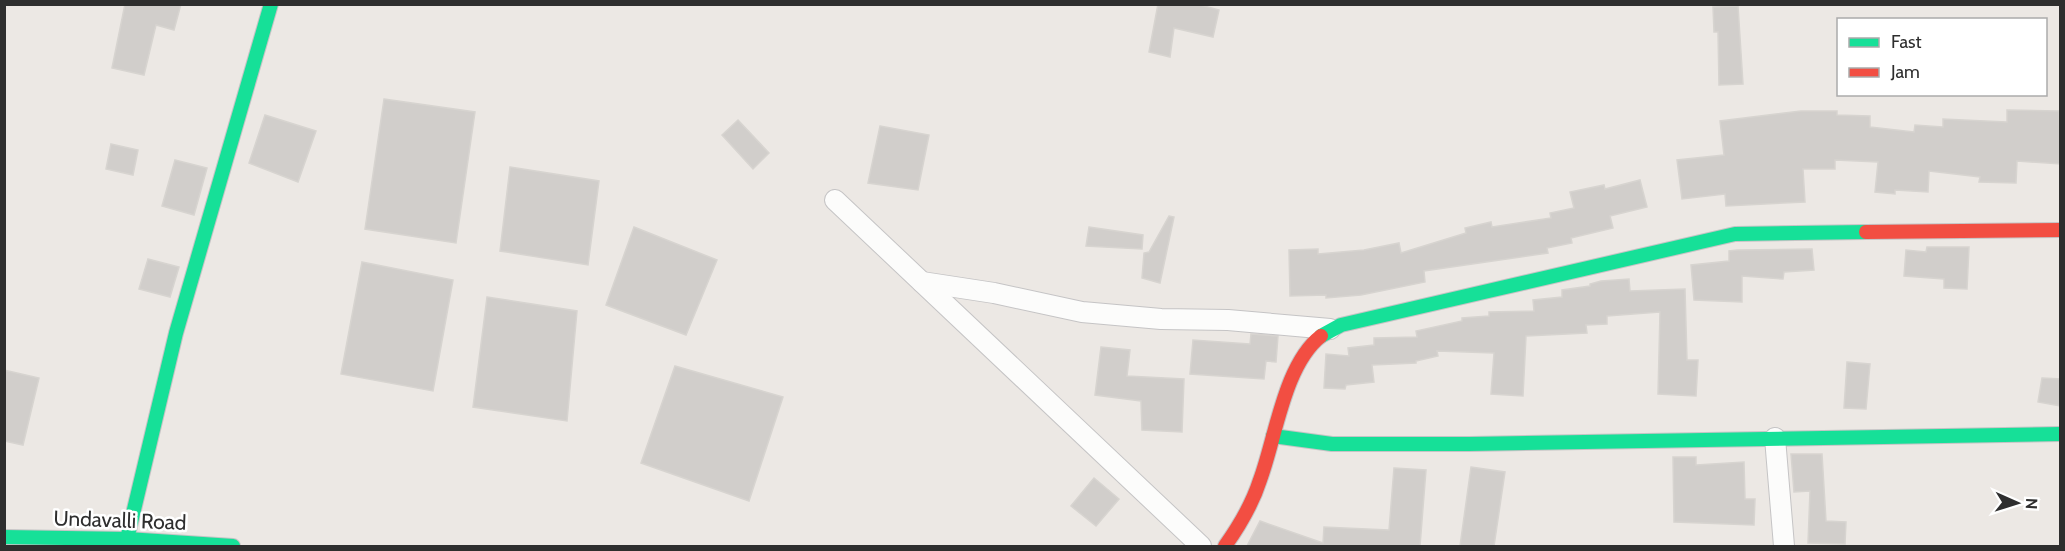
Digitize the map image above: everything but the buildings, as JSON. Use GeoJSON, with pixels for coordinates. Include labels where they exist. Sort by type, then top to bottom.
{"type":"FeatureCollection","features":[{"type":"Feature","properties":{"kind":"street"},"geometry":{"type":"LineString","coordinates":[[127,539],[176,333],[271,4]]}},
{"type":"Feature","properties":{"kind":"street"},"geometry":{"type":"LineString","coordinates":[[835,200],[1201,546]]}},
{"type":"Feature","properties":{"kind":"street"},"geometry":{"type":"LineString","coordinates":[[922,282],[994,293],[1082,312],[1161,319],[1228,320],[1330,329],[1735,234],[2061,230]]}},
{"type":"Feature","properties":{"kind":"street"},"geometry":{"type":"LineString","coordinates":[[1225,546],[1236,534],[1256,489],[1302,356],[1310,345],[1330,329]]}},
{"type":"Feature","properties":{"kind":"street"},"geometry":{"type":"LineString","coordinates":[[1273,436],[1332,444],[2061,434]]}},
{"type":"Feature","properties":{"kind":"street"},"geometry":{"type":"LineString","coordinates":[[1775,438],[1784,546]]}},
{"type":"Feature","properties":{"kind":"street","name":"Undavalli Road"},"geometry":{"type":"LineString","coordinates":[[4,537],[127,539],[233,546]]}},
{"type":"Feature","properties":{"kind":"traffic: fast"},"geometry":{"type":"LineString","coordinates":[[127,539],[176,333],[271,4]]}},
{"type":"Feature","properties":{"kind":"traffic: fast"},"geometry":{"type":"LineString","coordinates":[[1321,336],[1341,325],[1735,234],[1866,232]]}},
{"type":"Feature","properties":{"kind":"traffic: fast"},"geometry":{"type":"LineString","coordinates":[[1273,436],[1332,444],[1469,444],[2060,434]]}},
{"type":"Feature","properties":{"kind":"traffic: fast"},"geometry":{"type":"LineString","coordinates":[[4,537],[127,539],[233,546]]}},
{"type":"Feature","properties":{"kind":"traffic: jam"},"geometry":{"type":"LineString","coordinates":[[1866,232],[2060,230]]}},
{"type":"Feature","properties":{"kind":"traffic: jam"},"geometry":{"type":"LineString","coordinates":[[1225,546],[1257,489],[1283,403],[1298,365],[1308,349],[1321,336]]}}]}
